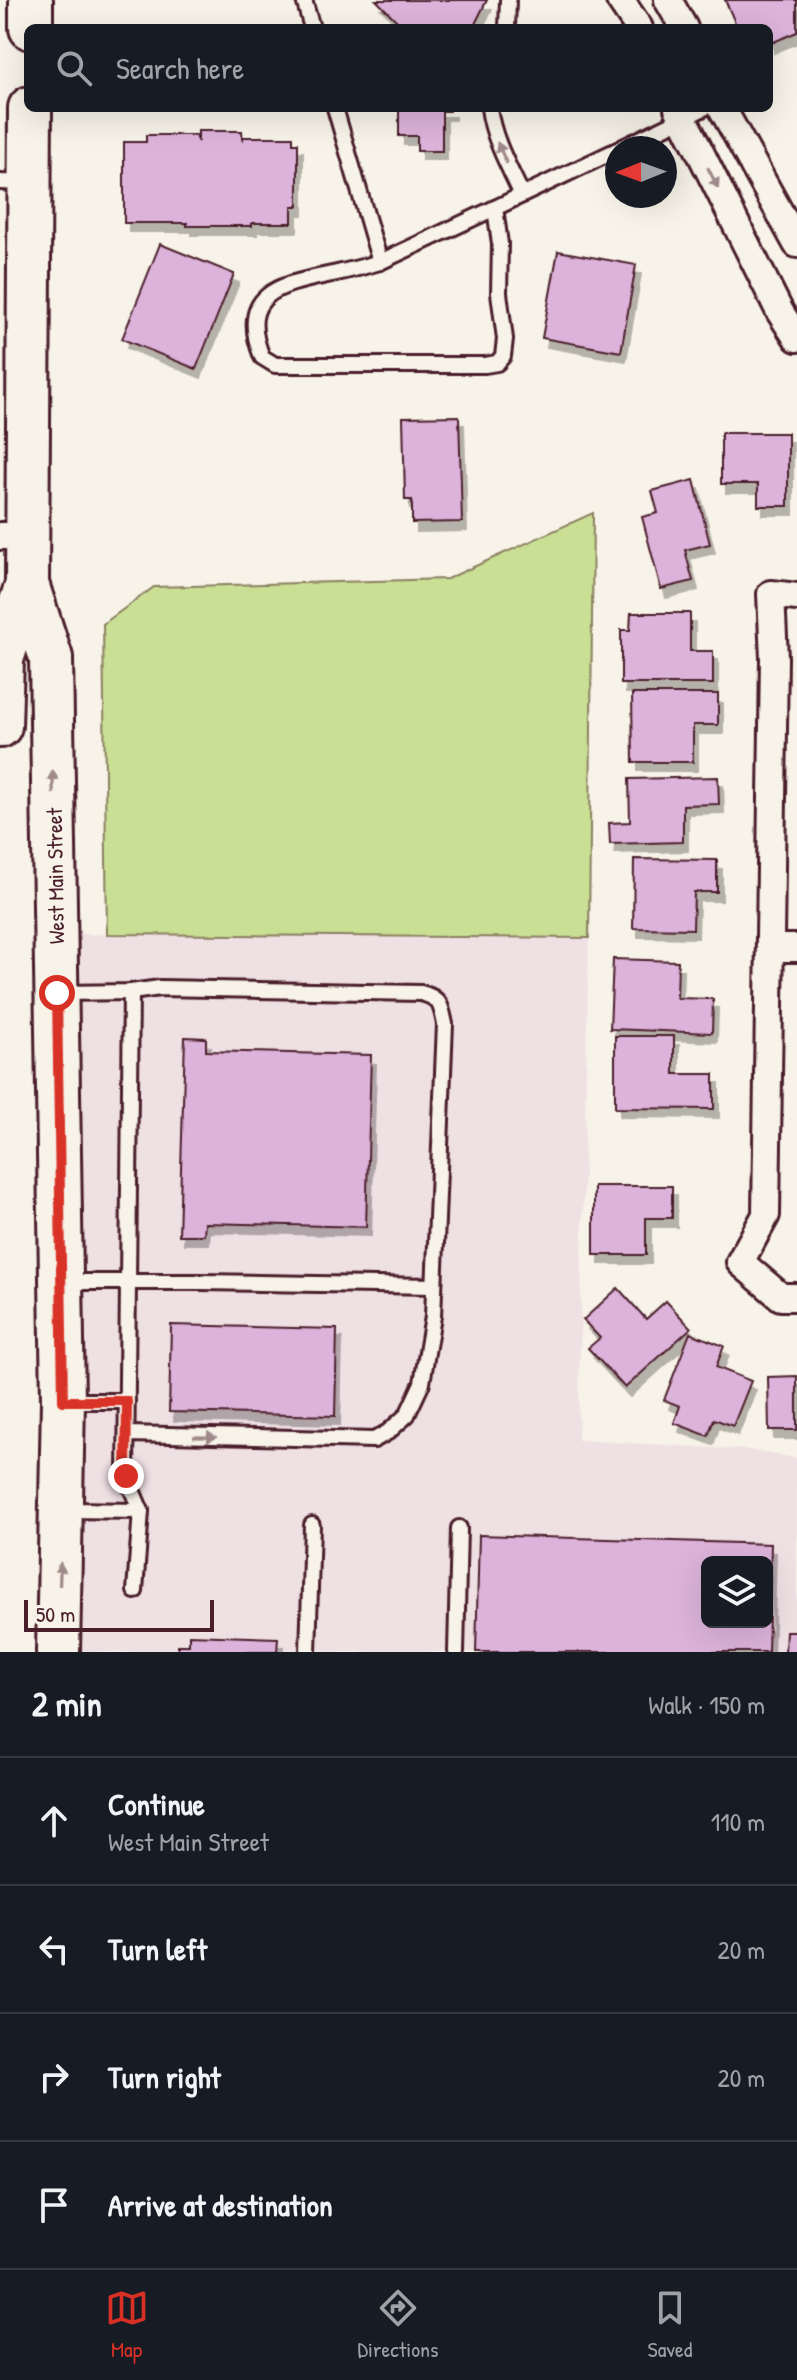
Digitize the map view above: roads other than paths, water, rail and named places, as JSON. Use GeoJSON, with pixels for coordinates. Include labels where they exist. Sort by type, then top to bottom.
{"type":"FeatureCollection","features":[{"type":"Feature","properties":{"kind":"main road"},"geometry":{"type":"LineString","coordinates":[[31,0],[31,24]]}},
{"type":"Feature","properties":{"kind":"main road","name":"West Main Street"},"geometry":{"type":"LineString","coordinates":[[29,112],[15,183],[14,536],[51,658],[63,1401],[58,1652]]}},
{"type":"Feature","properties":{"kind":"main road","name":"West Main Street"},"geometry":{"type":"LineString","coordinates":[[0,726],[2,659],[27,584]]}},
{"type":"Feature","properties":{"kind":"street"},"geometry":{"type":"LineString","coordinates":[[620,0],[636,24]]}},
{"type":"Feature","properties":{"kind":"street"},"geometry":{"type":"LineString","coordinates":[[668,0],[682,24]]}},
{"type":"Feature","properties":{"kind":"street"},"geometry":{"type":"LineString","coordinates":[[688,112],[780,312],[797,338]]}},
{"type":"Feature","properties":{"kind":"street"},"geometry":{"type":"LineString","coordinates":[[724,112],[797,244]]}},
{"type":"Feature","properties":{"kind":"street"},"geometry":{"type":"LineString","coordinates":[[797,597],[771,594],[774,658],[766,1215],[740,1262],[781,1297],[797,1297]]}},
{"type":"Feature","properties":{"kind":"street"},"geometry":{"type":"LineString","coordinates":[[770,948],[797,948]]}},
{"type":"Feature","properties":{"kind":"lane"},"geometry":{"type":"LineString","coordinates":[[304,0],[311,24]]}},
{"type":"Feature","properties":{"kind":"lane"},"geometry":{"type":"LineString","coordinates":[[507,24],[508,0]]}},
{"type":"Feature","properties":{"kind":"lane"},"geometry":{"type":"LineString","coordinates":[[336,112],[380,262]]}},
{"type":"Feature","properties":{"kind":"lane"},"geometry":{"type":"LineString","coordinates":[[490,112],[498,143],[522,195]]}},
{"type":"Feature","properties":{"kind":"lane"},"geometry":{"type":"LineString","coordinates":[[643,136],[688,112]]}},
{"type":"Feature","properties":{"kind":"lane"},"geometry":{"type":"LineString","coordinates":[[495,208],[500,244],[499,293],[505,339],[503,356],[497,363],[301,366],[275,365],[262,357],[254,331],[257,312],[266,296],[281,285],[380,262],[605,156]]}},
{"type":"Feature","properties":{"kind":"lane"},"geometry":{"type":"LineString","coordinates":[[57,993],[131,992],[160,988],[421,993],[432,996],[440,1005],[445,1024],[433,1316],[422,1383],[407,1415],[374,1440],[127,1434]]}},
{"type":"Feature","properties":{"kind":"lane"},"geometry":{"type":"LineString","coordinates":[[131,992],[126,1476],[141,1511],[135,1591]]}},
{"type":"Feature","properties":{"kind":"lane"},"geometry":{"type":"LineString","coordinates":[[62,1282],[434,1286]]}},
{"type":"Feature","properties":{"kind":"lane"},"geometry":{"type":"LineString","coordinates":[[63,1401],[127,1401]]}},
{"type":"Feature","properties":{"kind":"lane"},"geometry":{"type":"LineString","coordinates":[[62,1510],[141,1511]]}},
{"type":"Feature","properties":{"kind":"lane"},"geometry":{"type":"LineString","coordinates":[[308,1652],[312,1525]]}},
{"type":"Feature","properties":{"kind":"lane"},"geometry":{"type":"LineString","coordinates":[[456,1652],[459,1528]]}}]}
